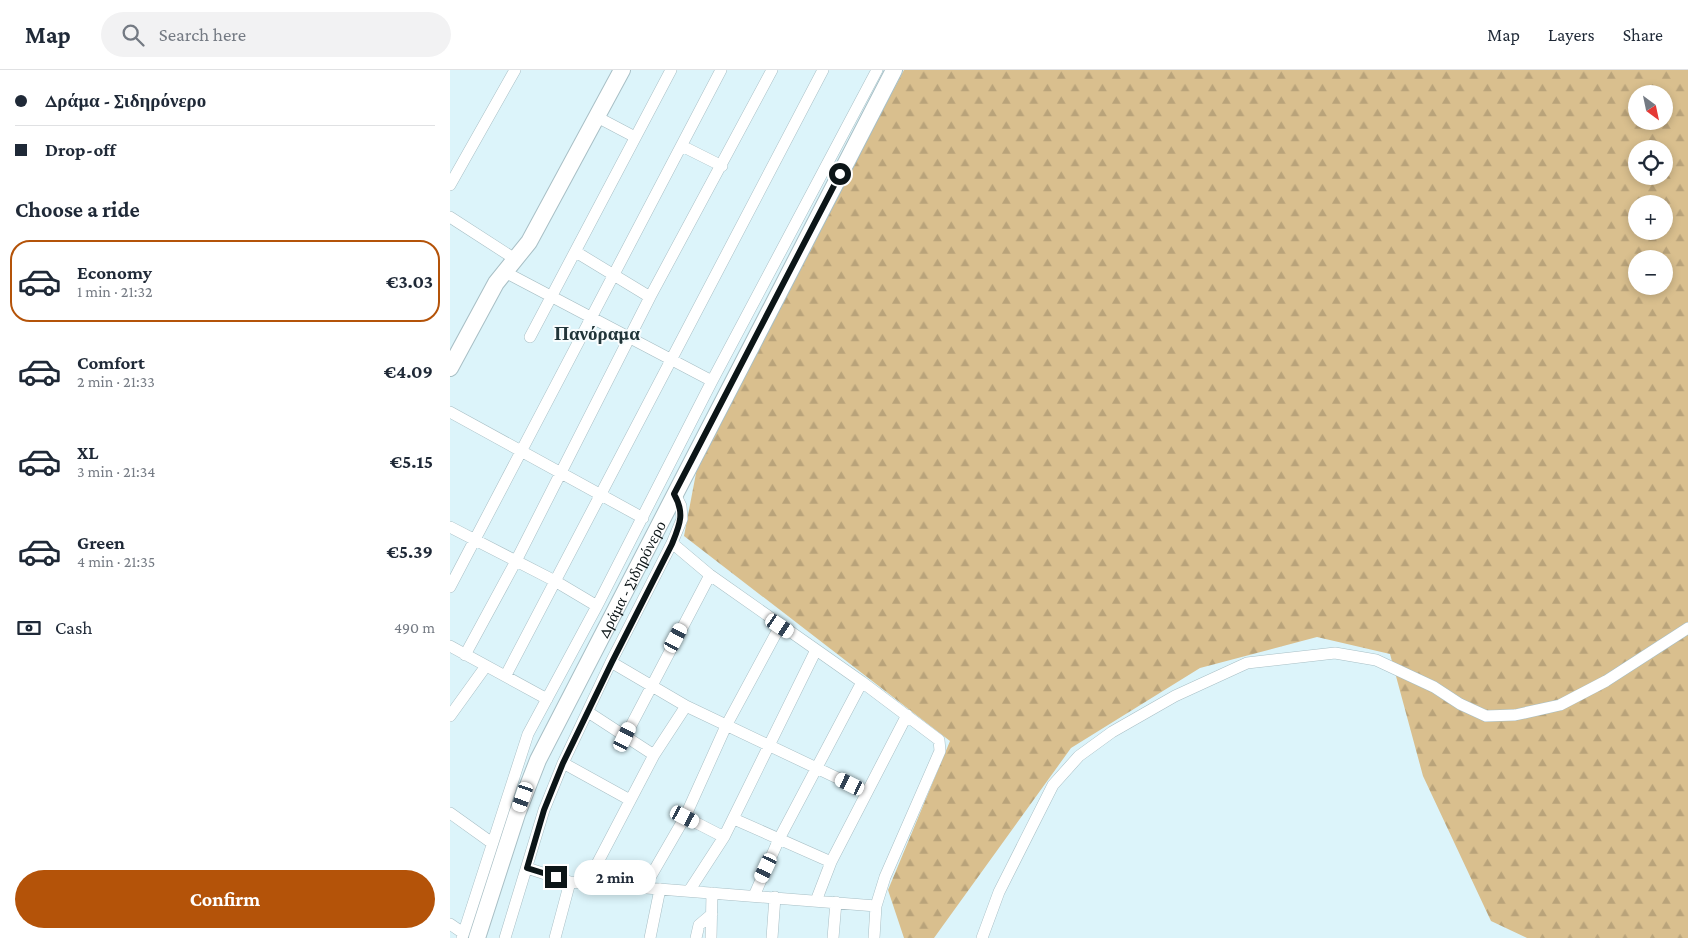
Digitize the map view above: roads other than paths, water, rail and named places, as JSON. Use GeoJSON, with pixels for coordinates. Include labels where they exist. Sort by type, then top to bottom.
{"type":"FeatureCollection","features":[{"type":"Feature","properties":{"kind":"street"},"geometry":{"type":"LineString","coordinates":[[450,185],[515,70]]}},
{"type":"Feature","properties":{"kind":"street"},"geometry":{"type":"LineString","coordinates":[[450,368],[503,271],[529,242],[622,70]]}},
{"type":"Feature","properties":{"kind":"street"},"geometry":{"type":"LineString","coordinates":[[530,337],[671,70]]}},
{"type":"Feature","properties":{"kind":"street"},"geometry":{"type":"LineString","coordinates":[[450,586],[721,70]]}},
{"type":"Feature","properties":{"kind":"street"},"geometry":{"type":"LineString","coordinates":[[465,655],[516,561],[650,297],[772,70]]}},
{"type":"Feature","properties":{"kind":"street"},"geometry":{"type":"LineString","coordinates":[[506,675],[823,70]]}},
{"type":"Feature","properties":{"kind":"street"},"geometry":{"type":"LineString","coordinates":[[450,924],[467,936],[492,843],[528,734],[597,606],[712,381],[877,70]]}},
{"type":"Feature","properties":{"kind":"street","name":"Δράμα - Σιδηρόνερο"},"geometry":{"type":"LineString","coordinates":[[467,936],[538,760],[894,70]]}},
{"type":"Feature","properties":{"kind":"street"},"geometry":{"type":"LineString","coordinates":[[597,117],[635,137]]}},
{"type":"Feature","properties":{"kind":"street"},"geometry":{"type":"LineString","coordinates":[[682,146],[722,166]]}},
{"type":"Feature","properties":{"kind":"street"},"geometry":{"type":"LineString","coordinates":[[450,217],[515,259]]}},
{"type":"Feature","properties":{"kind":"street"},"geometry":{"type":"LineString","coordinates":[[576,252],[650,297]]}},
{"type":"Feature","properties":{"kind":"street"},"geometry":{"type":"LineString","coordinates":[[503,271],[712,381]]}},
{"type":"Feature","properties":{"kind":"street"},"geometry":{"type":"LineString","coordinates":[[450,412],[643,518]]}},
{"type":"Feature","properties":{"kind":"street"},"geometry":{"type":"LineString","coordinates":[[505,938],[544,810],[563,763],[672,544],[682,519],[681,506],[674,494]]}},
{"type":"Feature","properties":{"kind":"street"},"geometry":{"type":"LineString","coordinates":[[450,527],[555,581],[597,606]]}},
{"type":"Feature","properties":{"kind":"street"},"geometry":{"type":"LineString","coordinates":[[672,544],[710,575],[780,626],[907,715],[936,738],[941,747],[884,877],[876,906],[874,938]]}},
{"type":"Feature","properties":{"kind":"street"},"geometry":{"type":"LineString","coordinates":[[625,737],[650,685],[710,575]]}},
{"type":"Feature","properties":{"kind":"street"},"geometry":{"type":"LineString","coordinates":[[644,888],[685,817],[726,726],[780,626]]}},
{"type":"Feature","properties":{"kind":"street"},"geometry":{"type":"LineString","coordinates":[[982,938],[999,892],[1053,785],[1079,756],[1112,732],[1175,696],[1247,663],[1335,653],[1376,660],[1434,687],[1460,704],[1486,716],[1515,715],[1560,705],[1606,681],[1688,628]]}},
{"type":"Feature","properties":{"kind":"street"},"geometry":{"type":"LineString","coordinates":[[450,646],[547,699]]}},
{"type":"Feature","properties":{"kind":"street"},"geometry":{"type":"LineString","coordinates":[[689,891],[724,837],[816,650]]}},
{"type":"Feature","properties":{"kind":"street"},"geometry":{"type":"LineString","coordinates":[[612,662],[686,706],[866,792]]}},
{"type":"Feature","properties":{"kind":"street"},"geometry":{"type":"LineString","coordinates":[[450,716],[486,666]]}},
{"type":"Feature","properties":{"kind":"street"},"geometry":{"type":"LineString","coordinates":[[754,896],[779,839],[862,682]]}},
{"type":"Feature","properties":{"kind":"street"},"geometry":{"type":"LineString","coordinates":[[587,883],[654,754],[686,706]]}},
{"type":"Feature","properties":{"kind":"street"},"geometry":{"type":"LineString","coordinates":[[588,712],[654,754]]}},
{"type":"Feature","properties":{"kind":"street"},"geometry":{"type":"LineString","coordinates":[[816,901],[831,862],[907,715]]}},
{"type":"Feature","properties":{"kind":"street"},"geometry":{"type":"LineString","coordinates":[[563,763],[630,800]]}},
{"type":"Feature","properties":{"kind":"street"},"geometry":{"type":"LineString","coordinates":[[450,813],[492,843]]}},
{"type":"Feature","properties":{"kind":"street"},"geometry":{"type":"LineString","coordinates":[[685,817],[724,837]]}},
{"type":"Feature","properties":{"kind":"street"},"geometry":{"type":"LineString","coordinates":[[734,818],[831,862]]}},
{"type":"Feature","properties":{"kind":"street"},"geometry":{"type":"LineString","coordinates":[[527,868],[570,882],[876,906]]}},
{"type":"Feature","properties":{"kind":"street"},"geometry":{"type":"LineString","coordinates":[[556,938],[570,882]]}},
{"type":"Feature","properties":{"kind":"street"},"geometry":{"type":"LineString","coordinates":[[650,938],[660,889]]}},
{"type":"Feature","properties":{"kind":"street"},"geometry":{"type":"LineString","coordinates":[[711,938],[712,893]]}},
{"type":"Feature","properties":{"kind":"street"},"geometry":{"type":"LineString","coordinates":[[772,938],[775,897]]}},
{"type":"Feature","properties":{"kind":"street"},"geometry":{"type":"LineString","coordinates":[[832,938],[836,902]]}},
{"type":"Feature","properties":{"kind":"street"},"geometry":{"type":"LineString","coordinates":[[696,938],[699,925],[712,914]]}},
{"type":"Feature","properties":{"kind":"district","name":"Πανόραμα"},"geometry":{"type":"Point","coordinates":[597,333]}}]}
